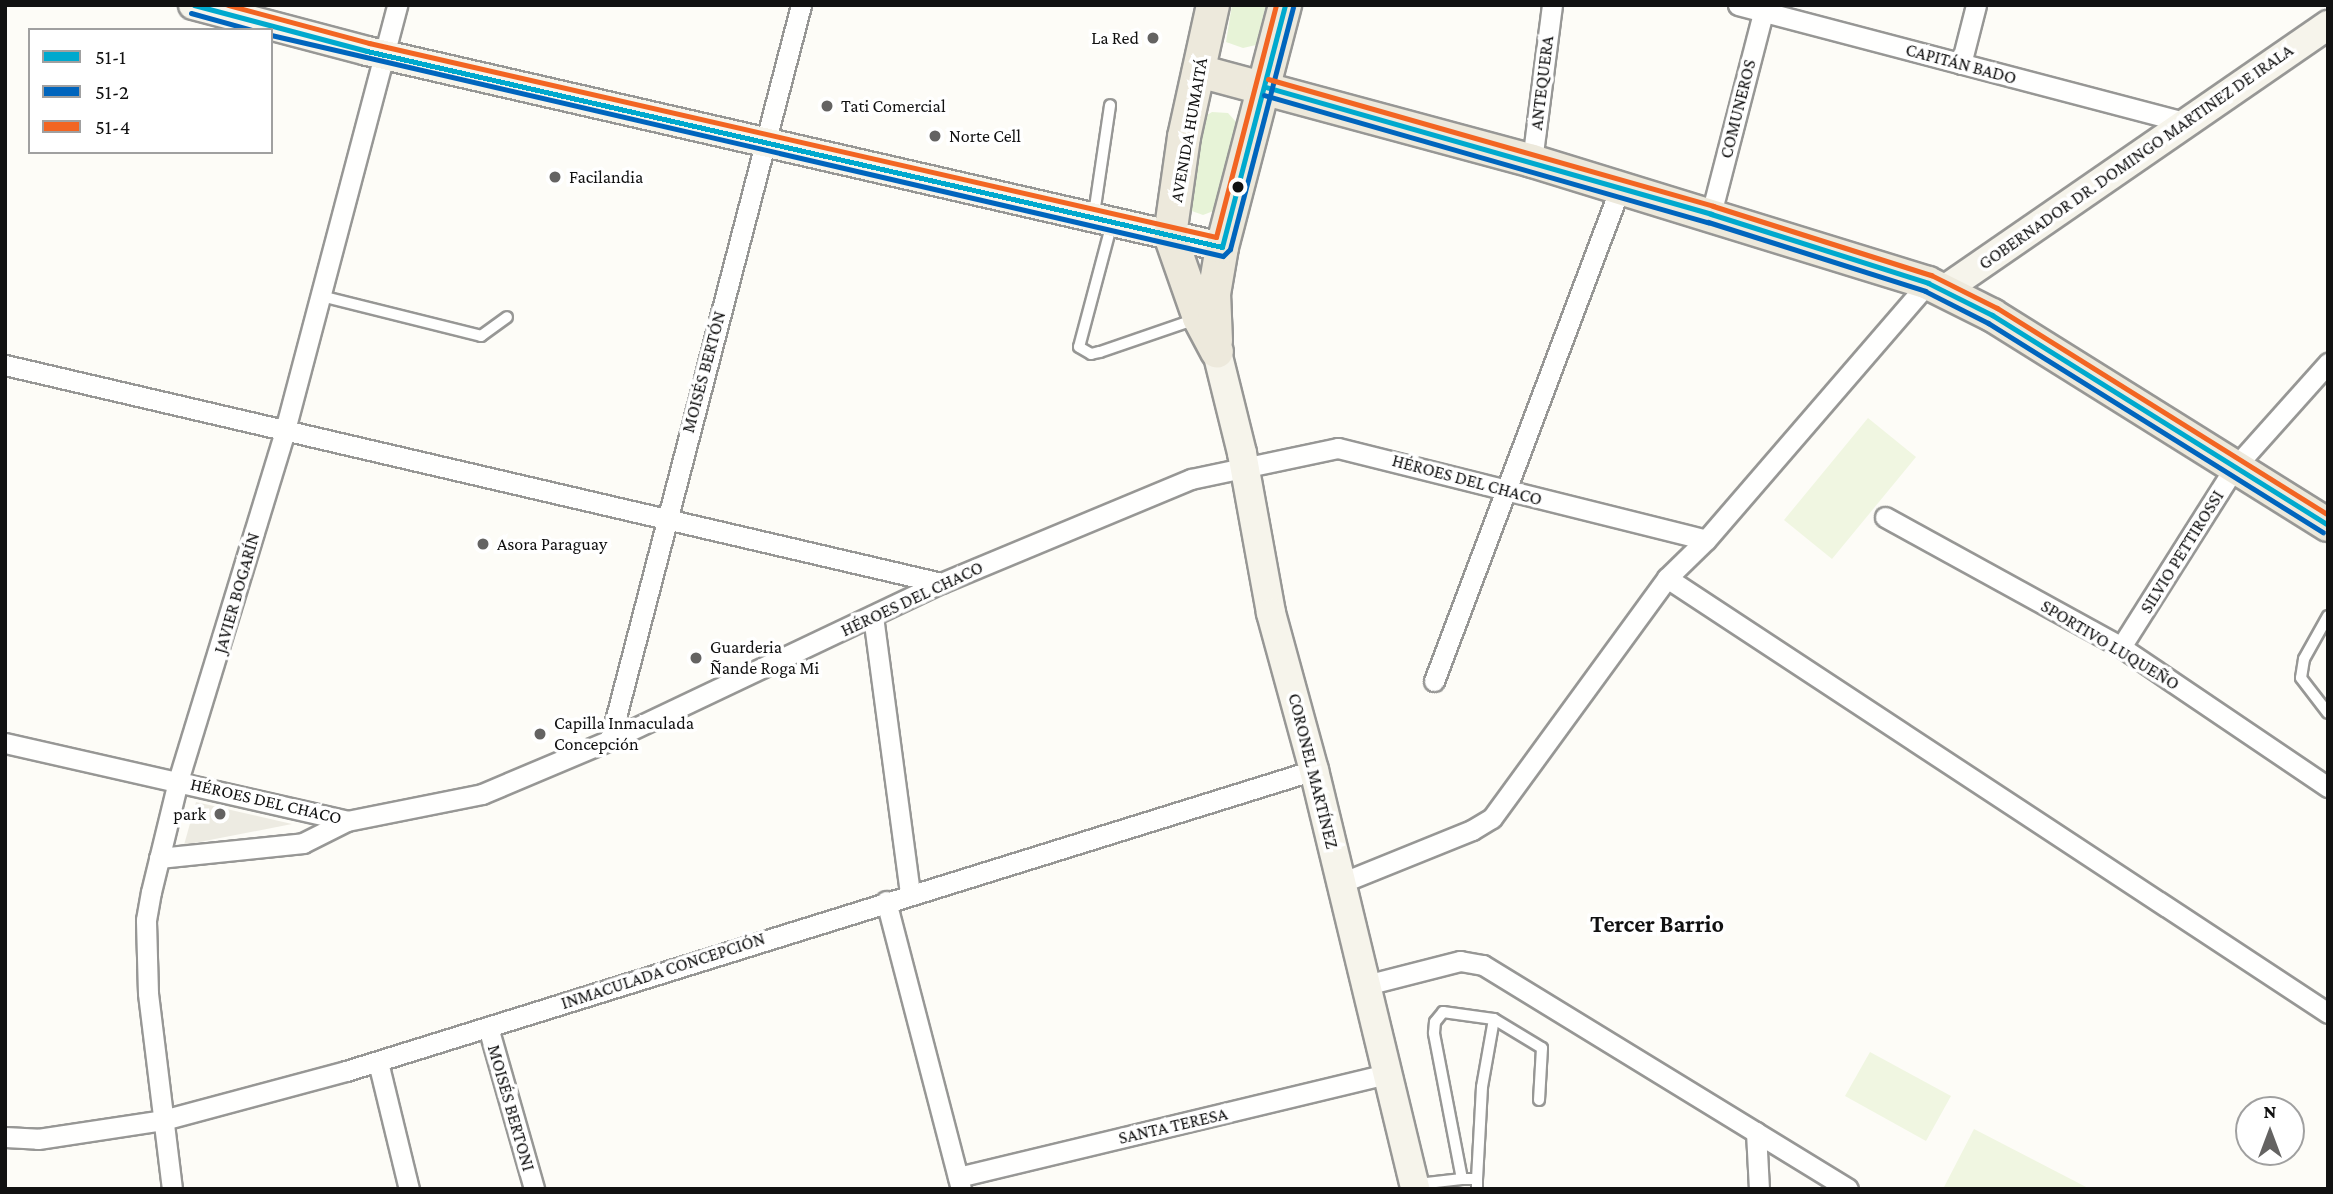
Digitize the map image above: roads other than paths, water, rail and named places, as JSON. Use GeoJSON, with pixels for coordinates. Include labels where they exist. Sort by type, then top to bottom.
{"type":"FeatureCollection","features":[{"type":"Feature","properties":{"kind":"main road","name":"AVENIDA HUMAITÁ"},"geometry":{"type":"LineString","coordinates":[[1213,5],[1184,138],[1170,236],[1199,318],[1217,352]]}},
{"type":"Feature","properties":{"kind":"main road"},"geometry":{"type":"LineString","coordinates":[[1217,352],[1214,294],[1222,247],[1266,87],[1285,5]]}},
{"type":"Feature","properties":{"kind":"main road"},"geometry":{"type":"LineString","coordinates":[[1199,71],[1532,161],[1711,214],[1936,286],[1992,315],[2328,525]]}},
{"type":"Feature","properties":{"kind":"street"},"geometry":{"type":"LineString","coordinates":[[193,5],[384,55],[1222,247]]}},
{"type":"Feature","properties":{"kind":"street","name":"JAVIER BOGARÍN"},"geometry":{"type":"LineString","coordinates":[[172,1189],[148,993],[146,920],[178,781],[285,430],[397,5]]}},
{"type":"Feature","properties":{"kind":"street","name":"MOISÉS BERTÓN"},"geometry":{"type":"LineString","coordinates":[[610,740],[665,519],[802,5]]}},
{"type":"Feature","properties":{"kind":"street","name":"ANTEQUERA"},"geometry":{"type":"LineString","coordinates":[[1532,161],[1552,5]]}},
{"type":"Feature","properties":{"kind":"street","name":"CAPITÁN BADO"},"geometry":{"type":"LineString","coordinates":[[1738,5],[1764,9],[2184,122]]}},
{"type":"Feature","properties":{"kind":"street"},"geometry":{"type":"LineString","coordinates":[[1961,64],[1976,5]]}},
{"type":"Feature","properties":{"kind":"street","name":"COMUNEROS"},"geometry":{"type":"LineString","coordinates":[[1711,214],[1764,9]]}},
{"type":"Feature","properties":{"kind":"street","name":"GOBERNADOR DR. DOMINGO MARTINEZ DE IRALA"},"geometry":{"type":"LineString","coordinates":[[1936,286],[2326,31]]}},
{"type":"Feature","properties":{"kind":"street"},"geometry":{"type":"LineString","coordinates":[[1434,681],[1620,188]]}},
{"type":"Feature","properties":{"kind":"street"},"geometry":{"type":"LineString","coordinates":[[1341,883],[1472,830],[1492,818],[1667,578],[1706,540],[1936,286]]}},
{"type":"Feature","properties":{"kind":"street","name":"CORONEL MARTÍNEZ"},"geometry":{"type":"LineString","coordinates":[[1217,352],[1244,470],[1270,613],[1314,770],[1414,1187]]}},
{"type":"Feature","properties":{"kind":"street","name":"SILVIO PETTIROSSI"},"geometry":{"type":"LineString","coordinates":[[2121,647],[2235,467],[2328,363]]}},
{"type":"Feature","properties":{"kind":"street"},"geometry":{"type":"LineString","coordinates":[[5,365],[940,583]]}},
{"type":"Feature","properties":{"kind":"street","name":"HÉROES DEL CHACO"},"geometry":{"type":"LineString","coordinates":[[5,743],[347,821],[482,794],[610,740],[940,583],[1191,479],[1346,447],[1504,492],[1706,540]]}},
{"type":"Feature","properties":{"kind":"street","name":"SPORTIVO LUQUEÑO"},"geometry":{"type":"LineString","coordinates":[[1885,517],[2121,647],[2328,787]]}},
{"type":"Feature","properties":{"kind":"street"},"geometry":{"type":"LineString","coordinates":[[1667,578],[2328,1013]]}},
{"type":"Feature","properties":{"kind":"street"},"geometry":{"type":"LineString","coordinates":[[873,616],[910,892]]}},
{"type":"Feature","properties":{"kind":"street","name":"INMACULADA CONCEPCIÓN"},"geometry":{"type":"LineString","coordinates":[[5,1137],[38,1139],[163,1120],[378,1062],[910,892],[1314,770]]}},
{"type":"Feature","properties":{"kind":"street"},"geometry":{"type":"LineString","coordinates":[[159,858],[303,843],[347,821]]}},
{"type":"Feature","properties":{"kind":"street"},"geometry":{"type":"LineString","coordinates":[[886,901],[960,1183]]}},
{"type":"Feature","properties":{"kind":"street"},"geometry":{"type":"LineString","coordinates":[[1366,985],[1460,961],[1483,965],[1849,1189]]}},
{"type":"Feature","properties":{"kind":"street","name":"MOISÉS BERTONI"},"geometry":{"type":"LineString","coordinates":[[488,1027],[534,1189]]}},
{"type":"Feature","properties":{"kind":"street"},"geometry":{"type":"LineString","coordinates":[[378,1062],[409,1189]]}},
{"type":"Feature","properties":{"kind":"street","name":"SANTA TERESA"},"geometry":{"type":"LineString","coordinates":[[960,1183],[1387,1074]]}},
{"type":"Feature","properties":{"kind":"street"},"geometry":{"type":"LineString","coordinates":[[1756,1132],[1759,1189]]}},
{"type":"Feature","properties":{"kind":"lane"},"geometry":{"type":"LineString","coordinates":[[1110,105],[1103,220],[1079,347],[1091,354],[1100,352],[1199,318]]}},
{"type":"Feature","properties":{"kind":"lane"},"geometry":{"type":"LineString","coordinates":[[321,296],[481,336],[507,317]]}},
{"type":"Feature","properties":{"kind":"lane"},"geometry":{"type":"LineString","coordinates":[[2328,616],[2304,659],[2301,678],[2328,713]]}},
{"type":"Feature","properties":{"kind":"lane"},"geometry":{"type":"LineString","coordinates":[[1462,1179],[1435,1022],[1443,1012],[1494,1019],[1542,1048],[1539,1100]]}},
{"type":"Feature","properties":{"kind":"lane"},"geometry":{"type":"LineString","coordinates":[[1414,1187],[1462,1179],[1477,1184],[1482,1087],[1494,1019]]}},
{"type":"Feature","properties":{"kind":"place","name":"La Red"},"geometry":{"type":"Point","coordinates":[1153,38]}},
{"type":"Feature","properties":{"kind":"place","name":"Tati Comercial"},"geometry":{"type":"Point","coordinates":[827,106]}},
{"type":"Feature","properties":{"kind":"place","name":"Norte Cell"},"geometry":{"type":"Point","coordinates":[935,136]}},
{"type":"Feature","properties":{"kind":"place","name":"Facilandia"},"geometry":{"type":"Point","coordinates":[555,177]}},
{"type":"Feature","properties":{"kind":"place","name":"Asora Paraguay"},"geometry":{"type":"Point","coordinates":[483,544]}},
{"type":"Feature","properties":{"kind":"place","name":"Guarderia Ñande Roga Mi"},"geometry":{"type":"Point","coordinates":[696,658]}},
{"type":"Feature","properties":{"kind":"place","name":"Capilla Inmaculada Concepción"},"geometry":{"type":"Point","coordinates":[540,734]}},
{"type":"Feature","properties":{"kind":"place","name":"park"},"geometry":{"type":"Point","coordinates":[220,814]}},
{"type":"Feature","properties":{"kind":"district","name":"Tercer Barrio"},"geometry":{"type":"Point","coordinates":[1657,924]}}]}
